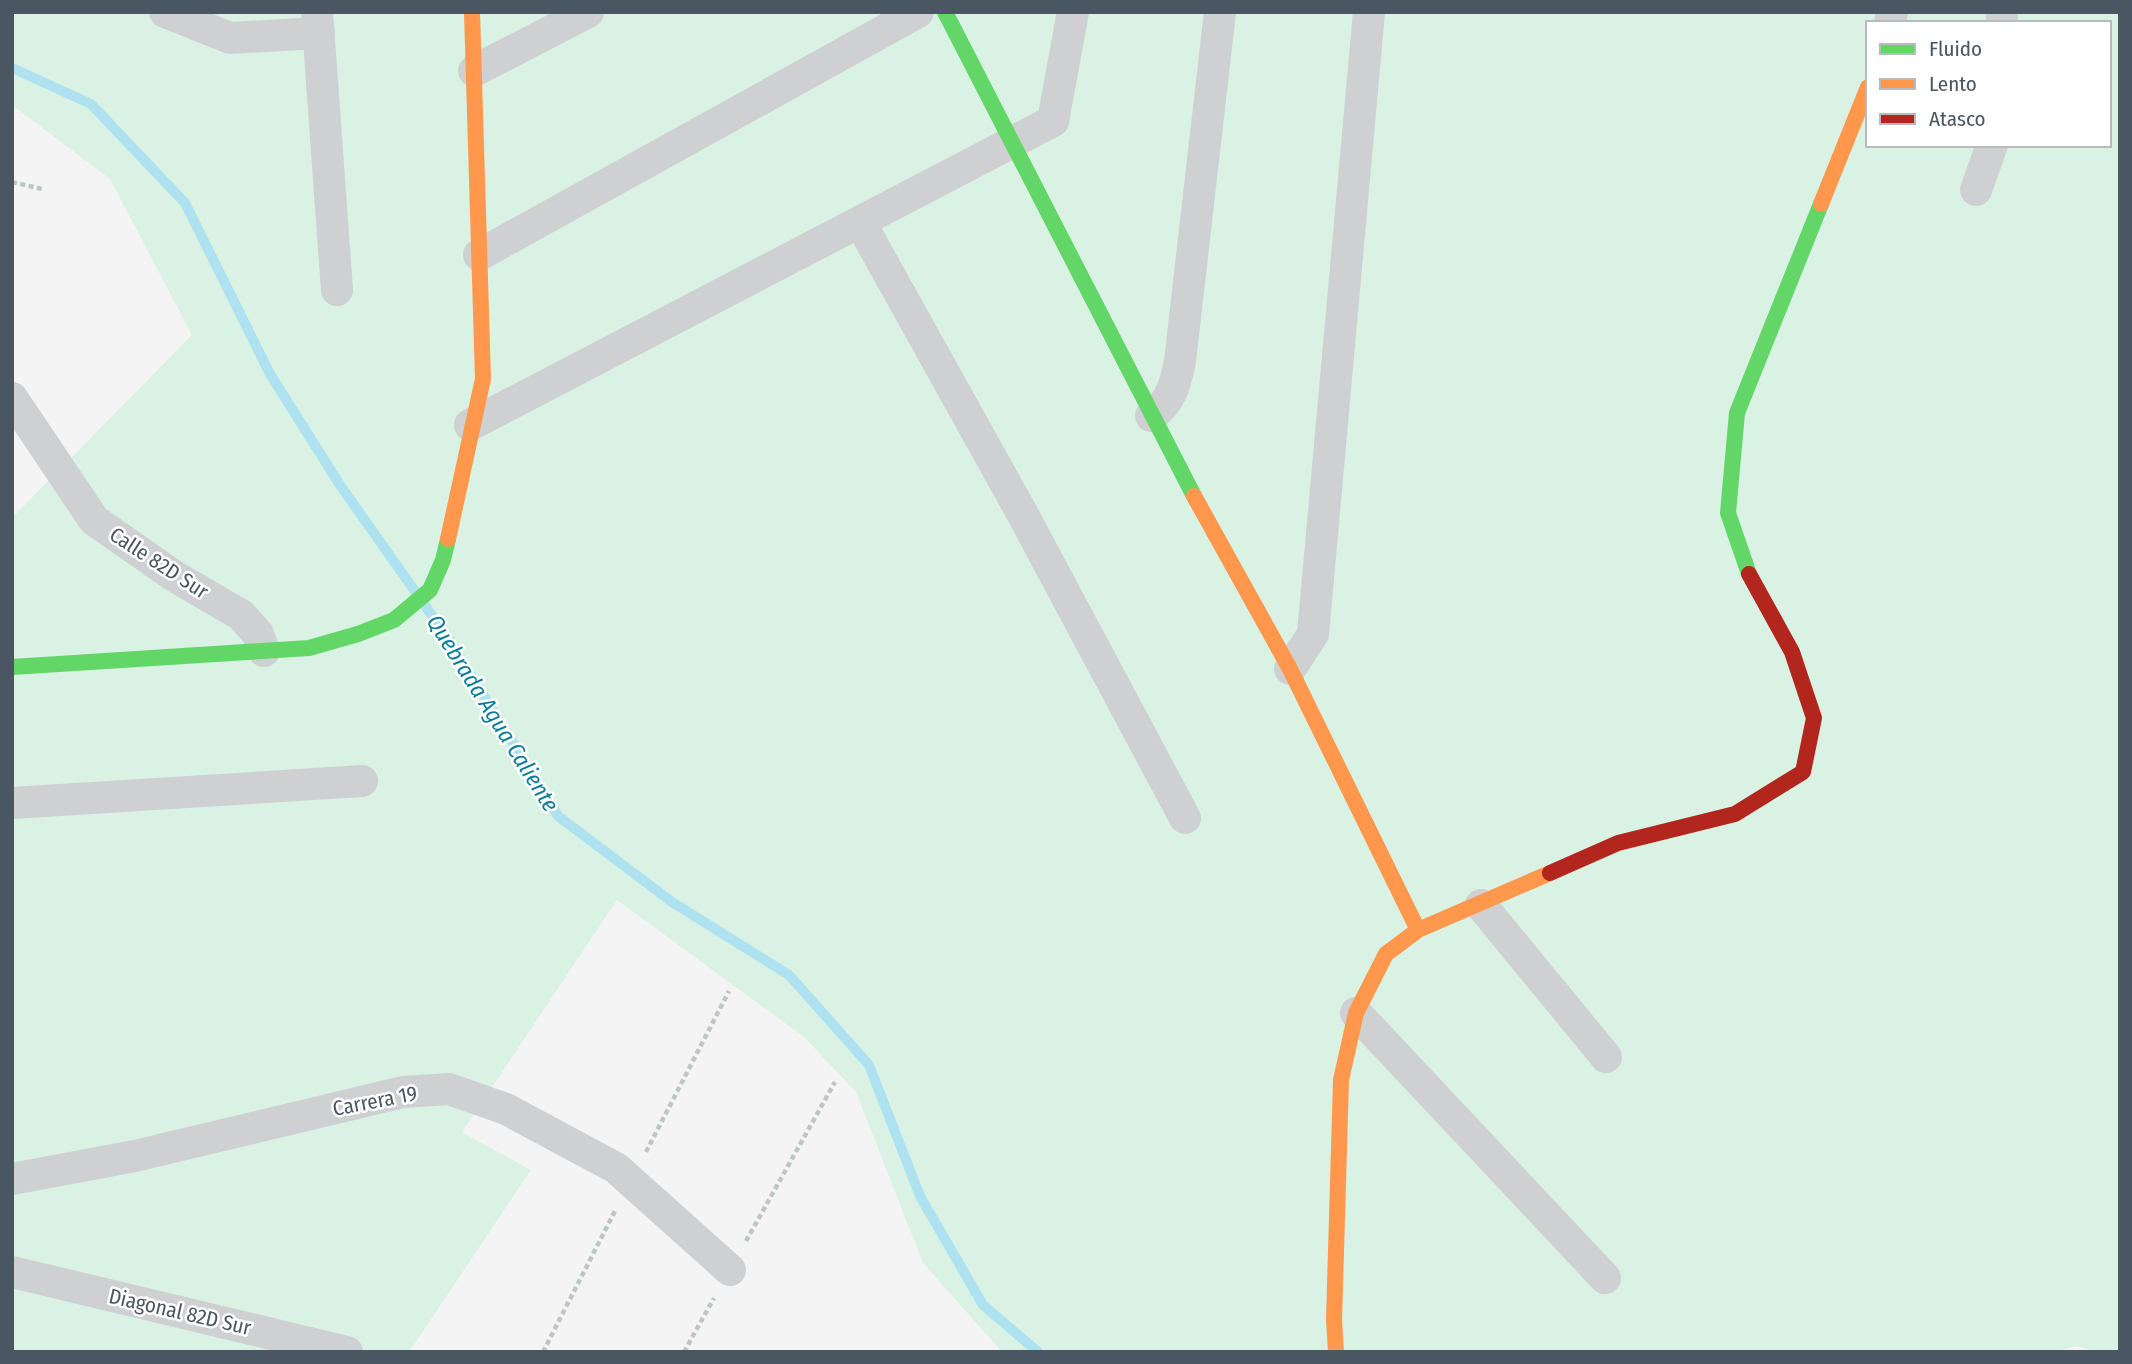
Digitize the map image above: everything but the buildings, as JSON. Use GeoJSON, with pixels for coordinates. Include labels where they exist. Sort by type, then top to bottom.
{"type":"FeatureCollection","features":[{"type":"Feature","properties":{"kind":"street"},"geometry":{"type":"LineString","coordinates":[[165,12],[230,38],[318,23],[337,290]]}},
{"type":"Feature","properties":{"kind":"street"},"geometry":{"type":"LineString","coordinates":[[12,667],[309,648],[394,620],[430,590],[443,559],[470,425],[483,379],[472,12]]}},
{"type":"Feature","properties":{"kind":"street"},"geometry":{"type":"LineString","coordinates":[[474,71],[588,12]]}},
{"type":"Feature","properties":{"kind":"street"},"geometry":{"type":"LineString","coordinates":[[479,255],[918,12]]}},
{"type":"Feature","properties":{"kind":"street"},"geometry":{"type":"LineString","coordinates":[[945,12],[1151,415],[1290,669],[1418,930]]}},
{"type":"Feature","properties":{"kind":"street"},"geometry":{"type":"LineString","coordinates":[[470,425],[1053,121],[1073,12]]}},
{"type":"Feature","properties":{"kind":"street"},"geometry":{"type":"LineString","coordinates":[[1151,415],[1162,408],[1172,394],[1181,360],[1220,12]]}},
{"type":"Feature","properties":{"kind":"street"},"geometry":{"type":"LineString","coordinates":[[1290,669],[1313,634],[1369,12]]}},
{"type":"Feature","properties":{"kind":"street"},"geometry":{"type":"LineString","coordinates":[[1336,1352],[1334,1320],[1341,1080],[1356,1013],[1387,954],[1418,930],[1481,905],[1618,843],[1735,814],[1802,772],[1814,718],[1792,652],[1746,568],[1728,513],[1737,413],[1866,92]]}},
{"type":"Feature","properties":{"kind":"street"},"geometry":{"type":"LineString","coordinates":[[1976,190],[1991,147]]}},
{"type":"Feature","properties":{"kind":"street"},"geometry":{"type":"LineString","coordinates":[[860,222],[1022,513],[1185,818]]}},
{"type":"Feature","properties":{"kind":"street","name":"Calle 82D Sur"},"geometry":{"type":"LineString","coordinates":[[12,398],[94,520],[174,576],[241,615],[258,634],[264,651]]}},
{"type":"Feature","properties":{"kind":"street"},"geometry":{"type":"LineString","coordinates":[[12,803],[362,780]]}},
{"type":"Feature","properties":{"kind":"street"},"geometry":{"type":"LineString","coordinates":[[1481,905],[1606,1057]]}},
{"type":"Feature","properties":{"kind":"street"},"geometry":{"type":"LineString","coordinates":[[1356,1013],[1605,1278]]}},
{"type":"Feature","properties":{"kind":"street","name":"Carrera 19"},"geometry":{"type":"LineString","coordinates":[[12,1179],[135,1156],[403,1092],[449,1090],[506,1109],[616,1168],[730,1270]]}},
{"type":"Feature","properties":{"kind":"street","name":"Diagonal 82D Sur"},"geometry":{"type":"LineString","coordinates":[[12,1272],[347,1352]]}},
{"type":"Feature","properties":{"kind":"path"},"geometry":{"type":"LineString","coordinates":[[12,182],[42,189]]}},
{"type":"Feature","properties":{"kind":"path"},"geometry":{"type":"LineString","coordinates":[[684,1352],[835,1082]]}},
{"type":"Feature","properties":{"kind":"green space"},"geometry":{"type":"Polygon","coordinates":[[[12,12],[2120,12],[2120,1352],[2096,1352],[2077,1346],[2055,1352],[1002,1352],[923,1263],[856,1092],[804,1037],[617,900],[462,1132],[531,1170],[409,1352],[12,1352],[12,518],[192,335],[110,179],[12,105],[12,12]]]}},
{"type":"Feature","properties":{"kind":"waterway","name":"Quebrada Agua Caliente"},"geometry":{"type":"LineString","coordinates":[[12,68],[91,104],[185,203],[270,374],[340,485],[450,641],[558,816],[672,902],[789,975],[869,1065],[920,1196],[983,1305],[1038,1352]]}},
{"type":"Feature","properties":{"kind":"traffic: fast"},"geometry":{"type":"LineString","coordinates":[[945,12],[1194,496]]}},
{"type":"Feature","properties":{"kind":"traffic: fast"},"geometry":{"type":"LineString","coordinates":[[1749,574],[1728,513],[1737,413],[1821,204]]}},
{"type":"Feature","properties":{"kind":"traffic: fast"},"geometry":{"type":"LineString","coordinates":[[12,667],[309,648],[358,634],[394,620],[430,590],[443,560],[448,539]]}},
{"type":"Feature","properties":{"kind":"traffic: slow"},"geometry":{"type":"LineString","coordinates":[[448,539],[483,379],[472,12]]}},
{"type":"Feature","properties":{"kind":"traffic: slow"},"geometry":{"type":"LineString","coordinates":[[1821,204],[1866,92]]}},
{"type":"Feature","properties":{"kind":"traffic: slow"},"geometry":{"type":"LineString","coordinates":[[1194,496],[1290,669],[1418,930]]}},
{"type":"Feature","properties":{"kind":"traffic: slow"},"geometry":{"type":"LineString","coordinates":[[1336,1352],[1334,1320],[1341,1080],[1356,1013],[1386,954],[1418,930],[1550,873]]}},
{"type":"Feature","properties":{"kind":"traffic: jam"},"geometry":{"type":"LineString","coordinates":[[1550,873],[1618,843],[1735,814],[1803,772],[1814,718],[1792,652],[1749,574]]}}]}
